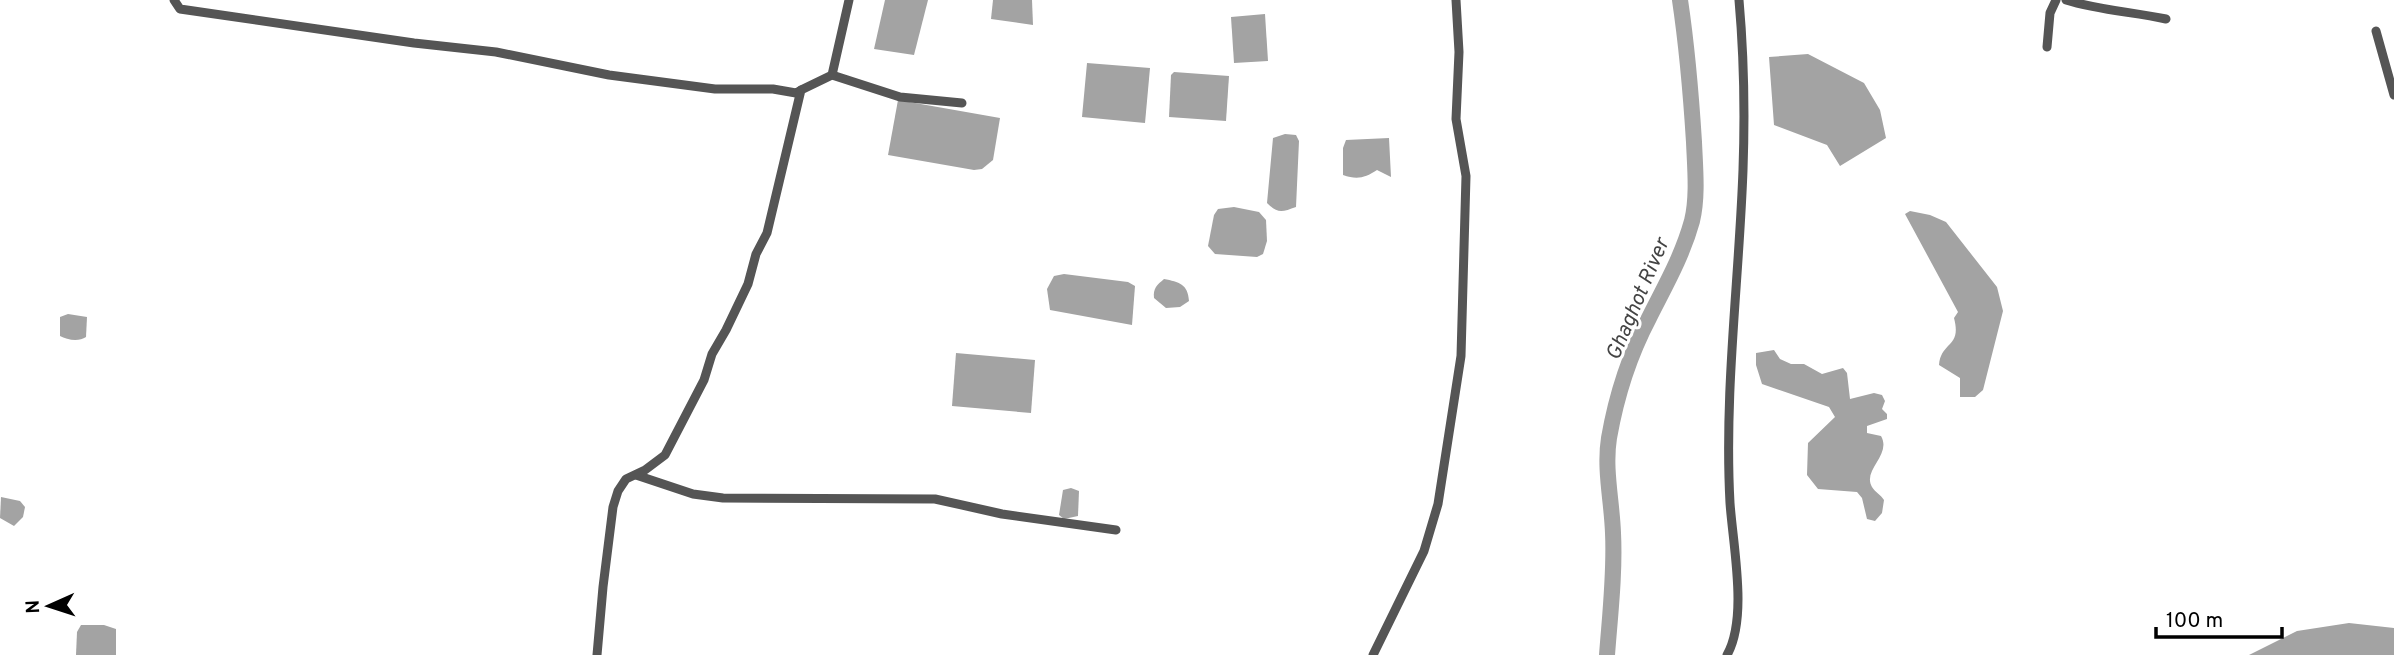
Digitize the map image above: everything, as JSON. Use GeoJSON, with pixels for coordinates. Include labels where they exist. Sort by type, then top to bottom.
{"type":"FeatureCollection","features":[{"type":"Feature","properties":{"kind":"street"},"geometry":{"type":"LineString","coordinates":[[174,0],[180,9],[414,43],[496,52],[609,75],[715,89],[773,89],[796,93],[832,75],[900,97],[962,103]]}},
{"type":"Feature","properties":{"kind":"street"},"geometry":{"type":"LineString","coordinates":[[832,75],[849,0]]}},
{"type":"Feature","properties":{"kind":"street"},"geometry":{"type":"LineString","coordinates":[[1373,655],[1424,551],[1438,504],[1461,356],[1466,176],[1456,120],[1459,52],[1456,0]]}},
{"type":"Feature","properties":{"kind":"street"},"geometry":{"type":"LineString","coordinates":[[1727,655],[1732,647],[1739,601],[1728,471],[1743,169],[1743,54],[1739,0]]}},
{"type":"Feature","properties":{"kind":"street"},"geometry":{"type":"LineString","coordinates":[[2047,47],[2050,13],[2056,0]]}},
{"type":"Feature","properties":{"kind":"street"},"geometry":{"type":"LineString","coordinates":[[2066,0],[2089,7],[2166,19]]}},
{"type":"Feature","properties":{"kind":"street"},"geometry":{"type":"LineString","coordinates":[[2376,31],[2394,95]]}},
{"type":"Feature","properties":{"kind":"street"},"geometry":{"type":"LineString","coordinates":[[597,655],[613,508],[618,491],[626,479],[665,455],[704,380],[712,354],[748,284],[756,254],[767,233],[801,90]]}},
{"type":"Feature","properties":{"kind":"street"},"geometry":{"type":"LineString","coordinates":[[636,475],[693,494],[723,498],[936,499],[1002,514],[1115,530]]}},
{"type":"Feature","properties":{"kind":"shaded area"},"geometry":{"type":"Polygon","coordinates":[[[885,0],[928,0],[914,55],[874,49],[885,0]]]}},
{"type":"Feature","properties":{"kind":"shaded area"},"geometry":{"type":"Polygon","coordinates":[[[993,0],[1032,0],[1033,25],[991,19],[993,0]]]}},
{"type":"Feature","properties":{"kind":"shaded area"},"geometry":{"type":"Polygon","coordinates":[[[1265,14],[1268,61],[1234,63],[1231,17],[1265,14]]]}},
{"type":"Feature","properties":{"kind":"shaded area"},"geometry":{"type":"Polygon","coordinates":[[[1808,54],[1864,83],[1880,110],[1886,138],[1840,166],[1827,145],[1774,125],[1769,57],[1808,54]]]}},
{"type":"Feature","properties":{"kind":"shaded area"},"geometry":{"type":"Polygon","coordinates":[[[1087,63],[1150,68],[1145,123],[1082,117],[1087,63]]]}},
{"type":"Feature","properties":{"kind":"shaded area"},"geometry":{"type":"Polygon","coordinates":[[[1174,72],[1229,76],[1226,121],[1169,117],[1171,75],[1174,72]]]}},
{"type":"Feature","properties":{"kind":"shaded area"},"geometry":{"type":"Polygon","coordinates":[[[898,100],[1000,118],[993,160],[982,169],[974,170],[888,155],[898,100]]]}},
{"type":"Feature","properties":{"kind":"shaded area"},"geometry":{"type":"Polygon","coordinates":[[[1285,134],[1296,135],[1299,141],[1296,207],[1280,211],[1267,203],[1273,138],[1285,134]]]}},
{"type":"Feature","properties":{"kind":"shaded area"},"geometry":{"type":"Polygon","coordinates":[[[1389,138],[1391,177],[1377,170],[1361,177],[1343,175],[1343,148],[1346,140],[1389,138]]]}},
{"type":"Feature","properties":{"kind":"shaded area"},"geometry":{"type":"Polygon","coordinates":[[[1234,207],[1259,212],[1266,220],[1267,241],[1263,254],[1257,257],[1215,254],[1208,246],[1214,215],[1218,209],[1234,207]]]}},
{"type":"Feature","properties":{"kind":"shaded area"},"geometry":{"type":"Polygon","coordinates":[[[1910,211],[1946,222],[1997,287],[2003,311],[1983,390],[1975,397],[1960,397],[1960,378],[1939,365],[1943,352],[1955,335],[1954,318],[1958,312],[1905,214],[1910,211]]]}},
{"type":"Feature","properties":{"kind":"shaded area"},"geometry":{"type":"Polygon","coordinates":[[[1064,274],[1128,282],[1135,286],[1132,325],[1050,310],[1047,289],[1054,276],[1064,274]]]}},
{"type":"Feature","properties":{"kind":"shaded area"},"geometry":{"type":"Polygon","coordinates":[[[1164,279],[1185,287],[1189,301],[1180,307],[1166,308],[1154,298],[1156,287],[1164,279]]]}},
{"type":"Feature","properties":{"kind":"shaded area"},"geometry":{"type":"Polygon","coordinates":[[[68,314],[87,317],[86,337],[73,340],[60,336],[60,317],[68,314]]]}},
{"type":"Feature","properties":{"kind":"shaded area"},"geometry":{"type":"Polygon","coordinates":[[[1774,350],[1780,359],[1791,364],[1804,364],[1822,374],[1843,368],[1847,373],[1850,399],[1874,393],[1882,395],[1885,401],[1882,409],[1887,414],[1887,419],[1867,426],[1867,433],[1881,436],[1883,443],[1883,450],[1870,481],[1873,489],[1884,500],[1882,513],[1875,521],[1867,519],[1862,498],[1857,492],[1818,489],[1807,475],[1808,443],[1835,417],[1829,407],[1762,384],[1756,365],[1756,353],[1774,350]]]}},
{"type":"Feature","properties":{"kind":"shaded area"},"geometry":{"type":"Polygon","coordinates":[[[956,353],[1035,360],[1031,413],[952,406],[956,353]]]}},
{"type":"Feature","properties":{"kind":"shaded area"},"geometry":{"type":"Polygon","coordinates":[[[1071,488],[1079,491],[1078,516],[1064,519],[1059,515],[1063,490],[1071,488]]]}},
{"type":"Feature","properties":{"kind":"shaded area"},"geometry":{"type":"Polygon","coordinates":[[[1,497],[20,501],[25,507],[23,517],[14,526],[0,518],[1,497]]]}},
{"type":"Feature","properties":{"kind":"shaded area"},"geometry":{"type":"Polygon","coordinates":[[[2349,623],[2394,628],[2394,655],[2249,655],[2297,631],[2349,623]]]}},
{"type":"Feature","properties":{"kind":"shaded area"},"geometry":{"type":"Polygon","coordinates":[[[81,625],[104,625],[116,629],[116,655],[76,655],[77,632],[81,625]]]}},
{"type":"Feature","properties":{"kind":"waterway","name":"Ghaghot River"},"geometry":{"type":"LineString","coordinates":[[1607,655],[1613,563],[1607,462],[1609,438],[1630,361],[1683,247],[1695,202],[1692,106],[1680,0]]}}]}
